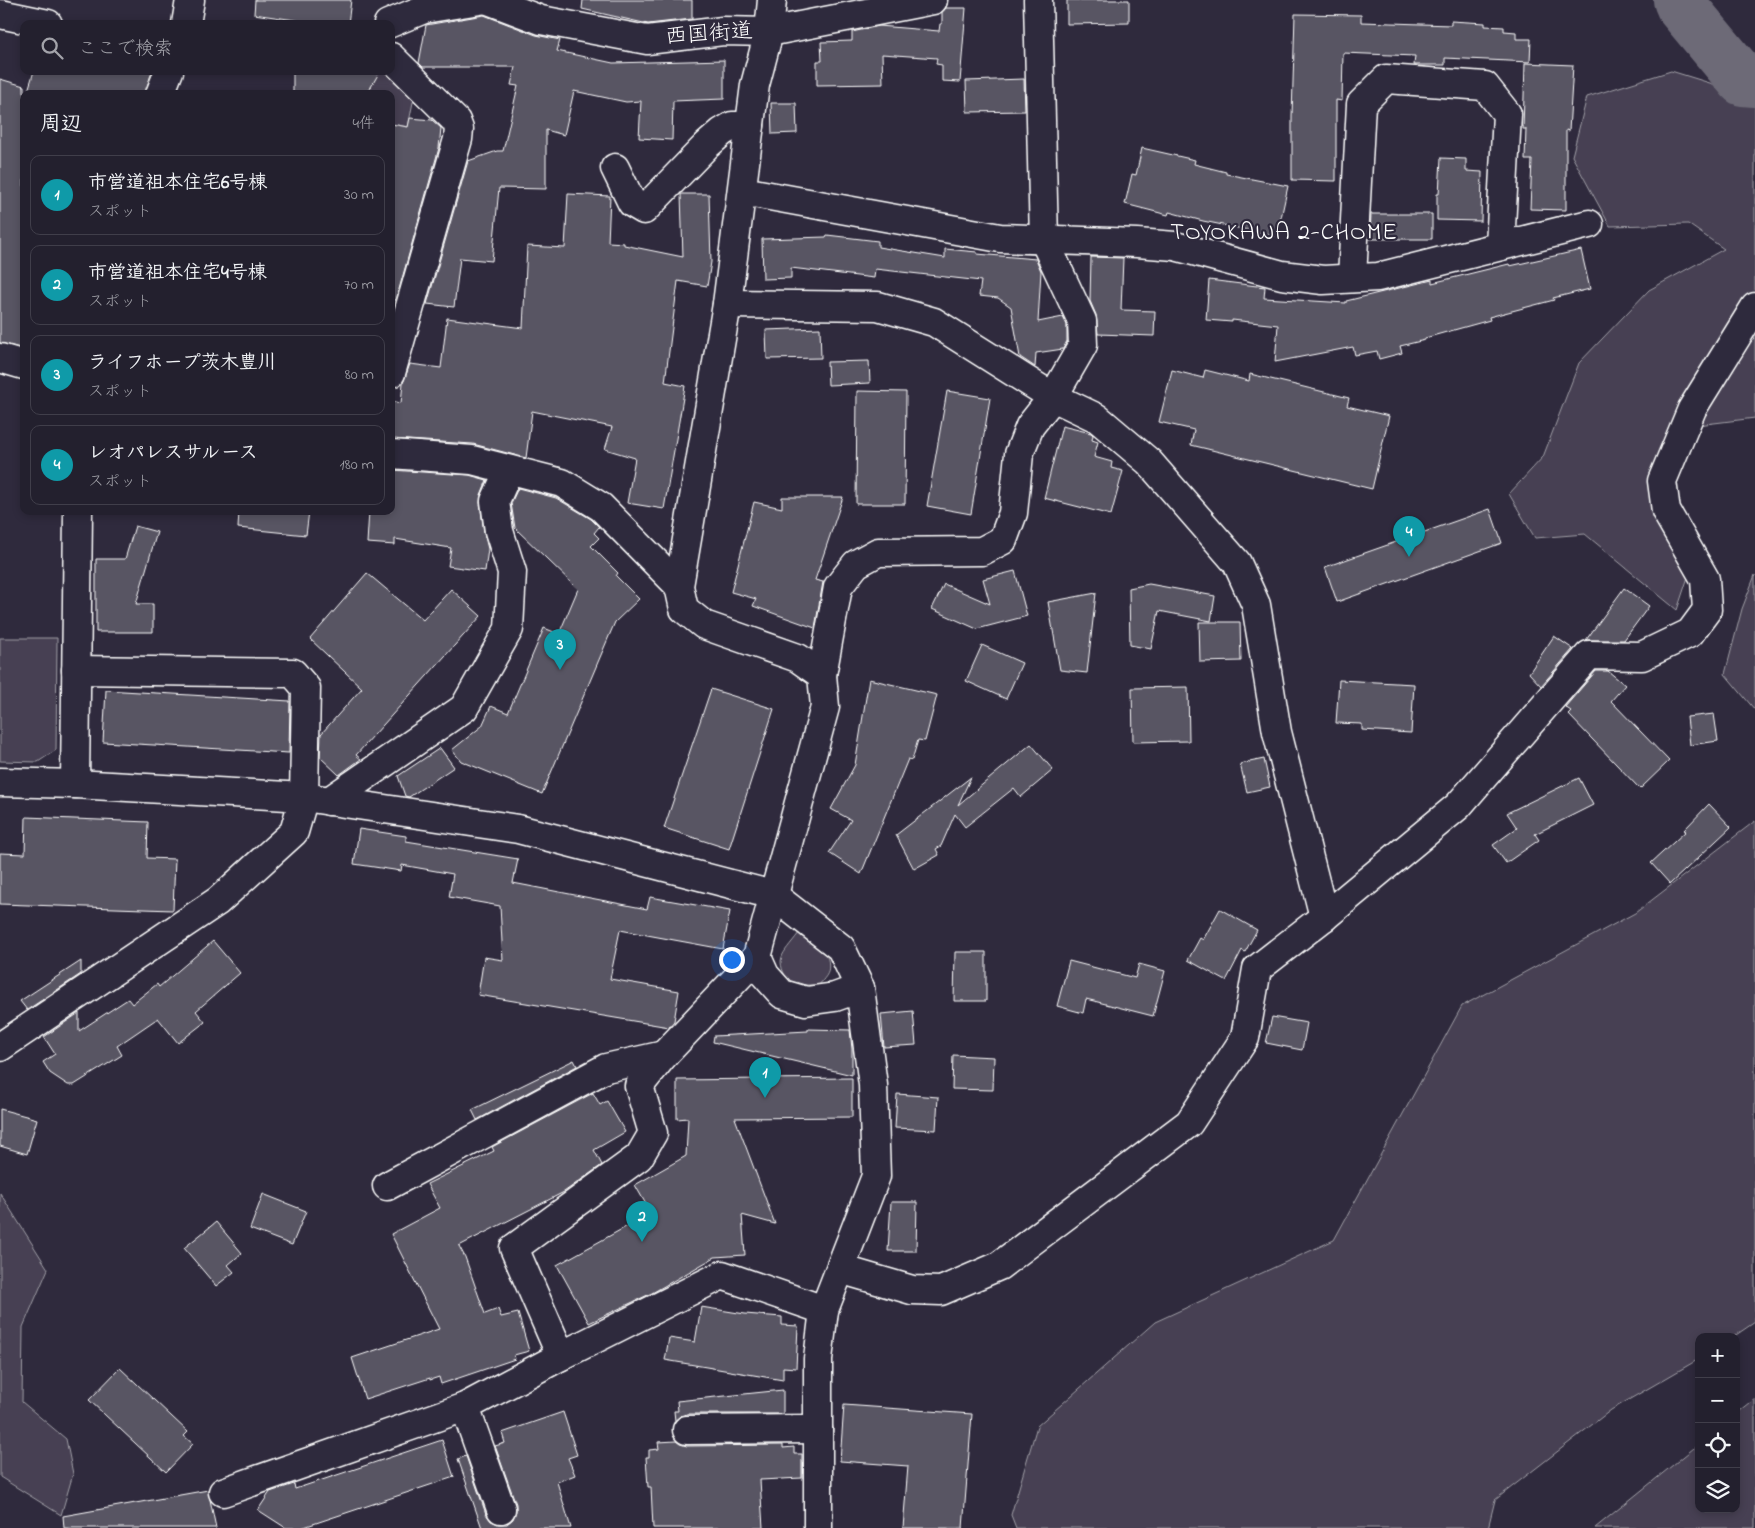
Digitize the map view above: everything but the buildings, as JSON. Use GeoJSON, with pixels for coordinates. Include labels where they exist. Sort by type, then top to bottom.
{"type":"FeatureCollection","features":[{"type":"Feature","properties":{"kind":"street"},"geometry":{"type":"LineString","coordinates":[[187,20],[190,0]]}},
{"type":"Feature","properties":{"kind":"street"},"geometry":{"type":"LineString","coordinates":[[395,21],[424,9],[480,0]]}},
{"type":"Feature","properties":{"kind":"street","name":"西国街道"},"geometry":{"type":"LineString","coordinates":[[488,0],[541,20],[647,40],[723,31],[769,32],[933,0]]}},
{"type":"Feature","properties":{"kind":"street"},"geometry":{"type":"LineString","coordinates":[[772,0],[769,32],[756,86],[750,126],[728,304],[679,586],[684,609],[704,625],[798,658],[822,675]]}},
{"type":"Feature","properties":{"kind":"street"},"geometry":{"type":"LineString","coordinates":[[561,1356],[514,1248],[639,1157],[653,1133],[639,1086],[664,1054],[757,957],[825,707],[822,675],[838,588],[856,564],[878,552],[982,551],[1003,540],[1013,513],[1019,454],[1030,426],[1052,397],[1083,345],[1082,321],[1044,240],[1038,0]]}},
{"type":"Feature","properties":{"kind":"street"},"geometry":{"type":"LineString","coordinates":[[0,14],[29,20]]}},
{"type":"Feature","properties":{"kind":"street"},"geometry":{"type":"LineString","coordinates":[[395,61],[456,121],[459,129],[458,139],[395,359]]}},
{"type":"Feature","properties":{"kind":"street"},"geometry":{"type":"LineString","coordinates":[[162,90],[167,75]]}},
{"type":"Feature","properties":{"kind":"street"},"geometry":{"type":"LineString","coordinates":[[1352,278],[1361,104],[1386,79],[1485,86],[1507,114],[1500,246]]}},
{"type":"Feature","properties":{"kind":"street"},"geometry":{"type":"LineString","coordinates":[[615,168],[632,204],[644,210],[722,132],[732,126],[750,126]]}},
{"type":"Feature","properties":{"kind":"street"},"geometry":{"type":"LineString","coordinates":[[742,191],[1000,238],[1175,246],[1282,275],[1323,280],[1378,277],[1589,224]]}},
{"type":"Feature","properties":{"kind":"street"},"geometry":{"type":"LineString","coordinates":[[728,304],[878,306],[934,322],[1052,397],[1096,418],[1149,462],[1237,563],[1256,606],[1277,732],[1324,917]]}},
{"type":"Feature","properties":{"kind":"street"},"geometry":{"type":"LineString","coordinates":[[840,1269],[912,1290],[941,1291],[999,1266],[1189,1123],[1246,1038],[1258,969],[1458,806],[1588,655],[1642,656],[1690,633],[1707,610],[1706,579],[1666,511],[1662,481],[1692,409],[1755,306]]}},
{"type":"Feature","properties":{"kind":"street"},"geometry":{"type":"LineString","coordinates":[[0,358],[20,364]]}},
{"type":"Feature","properties":{"kind":"street"},"geometry":{"type":"LineString","coordinates":[[395,454],[472,460],[562,483],[601,507],[679,586]]}},
{"type":"Feature","properties":{"kind":"street"},"geometry":{"type":"LineString","coordinates":[[0,1047],[218,901],[294,832],[316,799],[464,708],[509,629],[512,572],[499,531],[495,501],[509,470]]}},
{"type":"Feature","properties":{"kind":"street"},"geometry":{"type":"LineString","coordinates":[[75,784],[78,515]]}},
{"type":"Feature","properties":{"kind":"street"},"geometry":{"type":"LineString","coordinates":[[76,670],[293,673],[306,688],[316,799]]}},
{"type":"Feature","properties":{"kind":"street"},"geometry":{"type":"LineString","coordinates":[[0,782],[75,784],[316,799],[518,829],[774,895],[841,948],[860,988],[873,1085],[876,1176],[824,1310],[818,1359],[818,1528]]}},
{"type":"Feature","properties":{"kind":"street"},"geometry":{"type":"LineString","coordinates":[[757,957],[765,975],[782,994],[806,1001],[835,997],[860,988]]}},
{"type":"Feature","properties":{"kind":"street"},"geometry":{"type":"LineString","coordinates":[[387,1186],[606,1068],[664,1054]]}},
{"type":"Feature","properties":{"kind":"street"},"geometry":{"type":"LineString","coordinates":[[224,1492],[465,1406],[722,1275],[824,1310]]}},
{"type":"Feature","properties":{"kind":"street"},"geometry":{"type":"LineString","coordinates":[[465,1406],[501,1510]]}},
{"type":"Feature","properties":{"kind":"street"},"geometry":{"type":"LineString","coordinates":[[687,1430],[818,1429]]}},
{"type":"Feature","properties":{"kind":"shaded area"},"geometry":{"type":"Polygon","coordinates":[[[1671,71],[1755,97],[1755,418],[1673,428],[1653,471],[1698,547],[1677,610],[1585,534],[1535,538],[1509,494],[1543,457],[1579,363],[1649,290],[1724,249],[1688,224],[1610,226],[1572,156],[1587,97],[1671,71]]]}},
{"type":"Feature","properties":{"kind":"shaded area"},"geometry":{"type":"Polygon","coordinates":[[[395,74],[436,106],[413,102],[408,127],[395,125],[395,90],[369,90],[378,75],[395,74]]]}},
{"type":"Feature","properties":{"kind":"shaded area"},"geometry":{"type":"Polygon","coordinates":[[[1755,575],[1755,710],[1725,674],[1742,609],[1755,575]]]}},
{"type":"Feature","properties":{"kind":"shaded area"},"geometry":{"type":"Polygon","coordinates":[[[0,638],[57,638],[56,750],[38,762],[0,761],[0,638]]]}},
{"type":"Feature","properties":{"kind":"shaded area"},"geometry":{"type":"Polygon","coordinates":[[[1755,821],[1755,1322],[1739,1333],[1695,1333],[1695,1361],[1611,1410],[1495,1500],[1488,1528],[1016,1528],[1011,1515],[1037,1426],[1155,1322],[1334,1240],[1462,1006],[1635,913],[1755,821]]]}},
{"type":"Feature","properties":{"kind":"shaded area"},"geometry":{"type":"Polygon","coordinates":[[[799,933],[821,948],[828,958],[828,972],[819,985],[790,985],[785,976],[781,963],[782,958],[799,933]]]}},
{"type":"Feature","properties":{"kind":"shaded area"},"geometry":{"type":"Polygon","coordinates":[[[0,1193],[48,1269],[23,1327],[22,1402],[66,1439],[73,1474],[61,1515],[0,1477],[0,1193]]]}},
{"type":"Feature","properties":{"kind":"shaded area"},"geometry":{"type":"Polygon","coordinates":[[[1755,1399],[1755,1528],[1595,1528],[1695,1447],[1695,1513],[1740,1513],[1740,1411],[1755,1399]]]}},
{"type":"Feature","properties":{"kind":"waterway"},"geometry":{"type":"LineString","coordinates":[[1679,0],[1682,7],[1743,80],[1755,81]]}},
{"type":"Feature","properties":{"kind":"place","name":"レオパレスサルース"},"geometry":{"type":"Point","coordinates":[1409,557]}},
{"type":"Feature","properties":{"kind":"place","name":"ライフホープ茨木豊川"},"geometry":{"type":"Point","coordinates":[560,670]}},
{"type":"Feature","properties":{"kind":"place","name":"市営道祖本住宅6号棟"},"geometry":{"type":"Point","coordinates":[765,1098]}},
{"type":"Feature","properties":{"kind":"place","name":"市営道祖本住宅4号棟"},"geometry":{"type":"Point","coordinates":[642,1242]}},
{"type":"Feature","properties":{"kind":"district","name":"TOYOKAWA 2-CHOME"},"geometry":{"type":"Point","coordinates":[1284,233]}}]}
